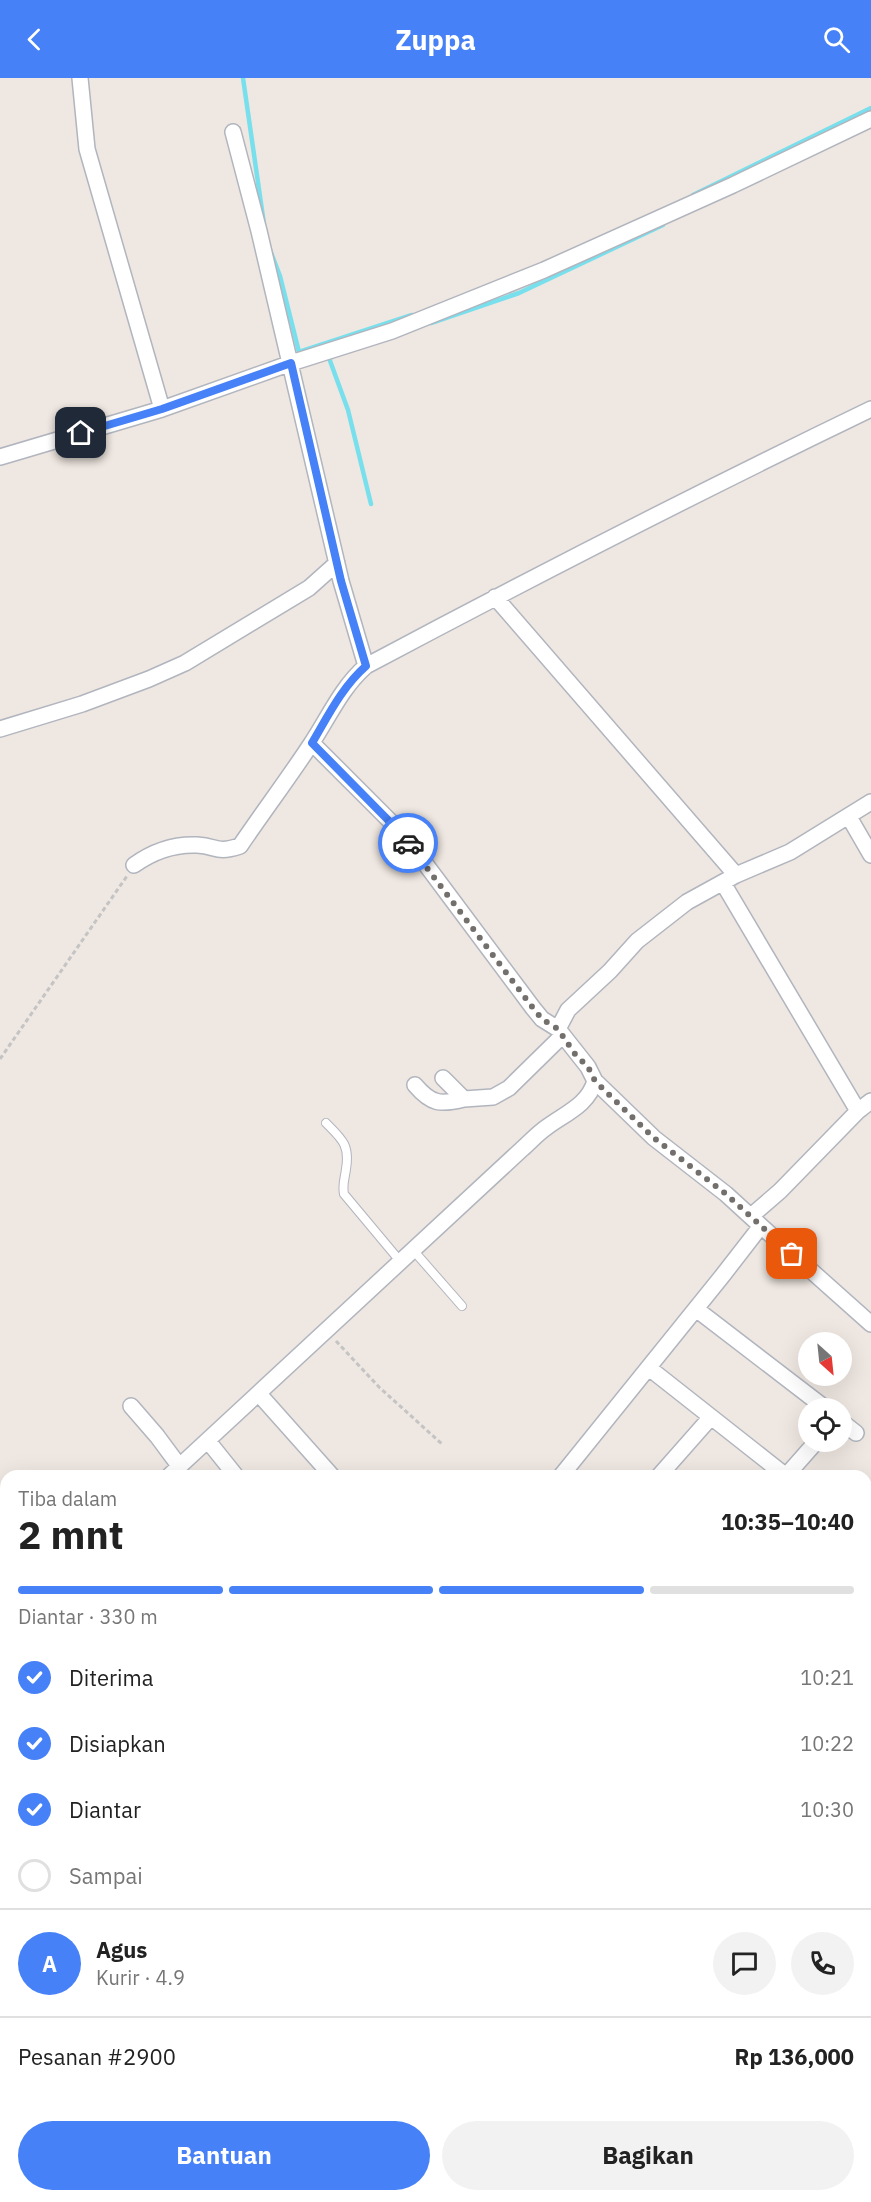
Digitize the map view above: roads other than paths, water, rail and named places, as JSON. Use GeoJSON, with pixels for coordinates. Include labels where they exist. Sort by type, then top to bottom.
{"type":"FeatureCollection","features":[{"type":"Feature","properties":{"kind":"street"},"geometry":{"type":"LineString","coordinates":[[80,78],[87,149],[162,409]]}},
{"type":"Feature","properties":{"kind":"street"},"geometry":{"type":"LineString","coordinates":[[0,457],[162,409],[291,363],[392,331],[533,274],[733,185],[871,119]]}},
{"type":"Feature","properties":{"kind":"street"},"geometry":{"type":"LineString","coordinates":[[233,132],[291,363],[341,581],[366,666]]}},
{"type":"Feature","properties":{"kind":"street"},"geometry":{"type":"LineString","coordinates":[[134,866],[148,855],[162,849],[198,845],[224,852],[240,846],[312,743],[339,696],[366,666],[495,597],[773,456],[871,410]]}},
{"type":"Feature","properties":{"kind":"street"},"geometry":{"type":"LineString","coordinates":[[0,729],[82,705],[185,663],[309,588],[337,562]]}},
{"type":"Feature","properties":{"kind":"street"},"geometry":{"type":"LineString","coordinates":[[495,597],[730,879],[858,1111]]}},
{"type":"Feature","properties":{"kind":"street"},"geometry":{"type":"LineString","coordinates":[[312,743],[393,825],[418,854],[533,1008],[542,1019],[561,1032],[575,1054],[588,1067],[595,1081],[654,1138],[756,1221],[871,1324]]}},
{"type":"Feature","properties":{"kind":"street"},"geometry":{"type":"LineString","coordinates":[[415,1084],[425,1097],[442,1103],[493,1096],[509,1088],[561,1032],[568,1011],[610,971],[637,941],[687,902],[730,879],[790,852],[871,802]]}},
{"type":"Feature","properties":{"kind":"street"},"geometry":{"type":"LineString","coordinates":[[849,817],[871,855]]}},
{"type":"Feature","properties":{"kind":"street"},"geometry":{"type":"LineString","coordinates":[[443,1078],[464,1100]]}},
{"type":"Feature","properties":{"kind":"street"},"geometry":{"type":"LineString","coordinates":[[176,1470],[522,1149],[547,1127],[583,1102],[589,1096],[595,1081]]}},
{"type":"Feature","properties":{"kind":"street"},"geometry":{"type":"LineString","coordinates":[[566,1470],[750,1242],[756,1221],[780,1191],[858,1111],[871,1101]]}},
{"type":"Feature","properties":{"kind":"street"},"geometry":{"type":"LineString","coordinates":[[696,1309],[812,1398]]}},
{"type":"Feature","properties":{"kind":"street"},"geometry":{"type":"LineString","coordinates":[[649,1368],[778,1470]]}},
{"type":"Feature","properties":{"kind":"street"},"geometry":{"type":"LineString","coordinates":[[259,1394],[327,1470]]}},
{"type":"Feature","properties":{"kind":"street"},"geometry":{"type":"LineString","coordinates":[[131,1406],[157,1436],[173,1470]]}},
{"type":"Feature","properties":{"kind":"street"},"geometry":{"type":"LineString","coordinates":[[668,1470],[711,1417]]}},
{"type":"Feature","properties":{"kind":"street"},"geometry":{"type":"LineString","coordinates":[[852,1430],[856,1433]]}},
{"type":"Feature","properties":{"kind":"street"},"geometry":{"type":"LineString","coordinates":[[208,1441],[231,1470]]}},
{"type":"Feature","properties":{"kind":"street"},"geometry":{"type":"LineString","coordinates":[[791,1470],[807,1452]]}},
{"type":"Feature","properties":{"kind":"lane"},"geometry":{"type":"LineString","coordinates":[[326,1123],[343,1140],[348,1153],[342,1186],[344,1194],[400,1261]]}},
{"type":"Feature","properties":{"kind":"lane"},"geometry":{"type":"LineString","coordinates":[[413,1250],[462,1306]]}},
{"type":"Feature","properties":{"kind":"waterway"},"geometry":{"type":"LineString","coordinates":[[243,78],[264,224]]}},
{"type":"Feature","properties":{"kind":"waterway"},"geometry":{"type":"LineString","coordinates":[[693,195],[871,108]]}},
{"type":"Feature","properties":{"kind":"waterway"},"geometry":{"type":"LineString","coordinates":[[431,323],[519,293],[663,225]]}},
{"type":"Feature","properties":{"kind":"waterway"},"geometry":{"type":"LineString","coordinates":[[270,250],[280,276],[299,352],[412,315]]}},
{"type":"Feature","properties":{"kind":"waterway"},"geometry":{"type":"LineString","coordinates":[[332,357],[329,358],[348,410],[371,504]]}}]}
